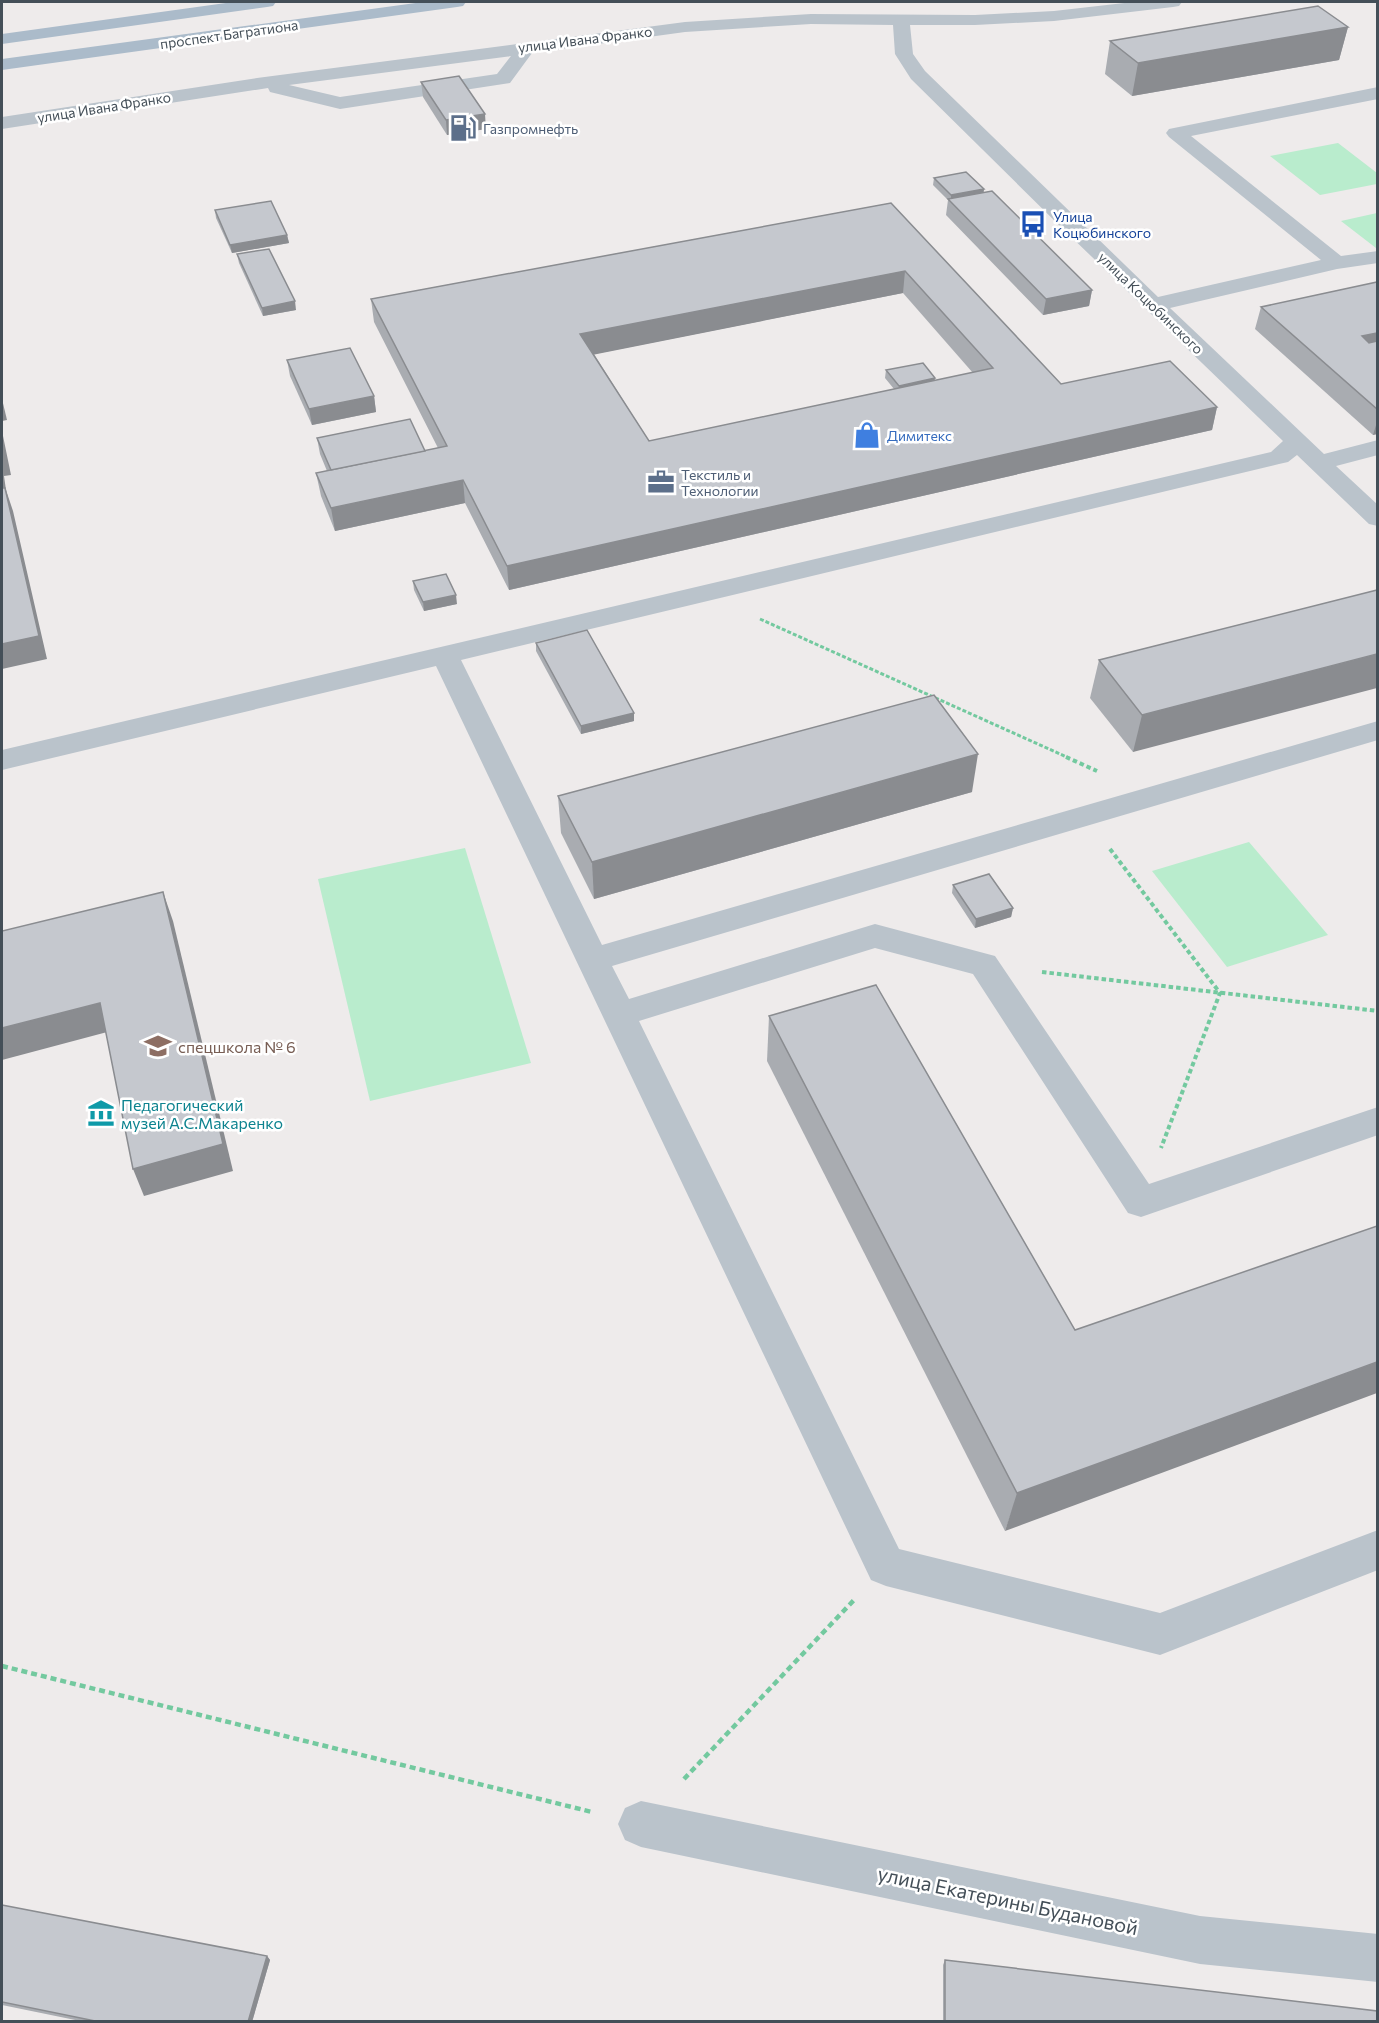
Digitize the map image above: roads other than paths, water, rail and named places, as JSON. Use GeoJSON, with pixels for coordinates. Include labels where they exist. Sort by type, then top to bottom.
{"type":"FeatureCollection","features":[{"type":"Feature","properties":{"kind":"main road","name":"проспект Багратиона"},"geometry":{"type":"LineString","coordinates":[[2,39],[267,2]]}},
{"type":"Feature","properties":{"kind":"main road","name":"проспект Багратиона"},"geometry":{"type":"LineString","coordinates":[[2,65],[457,2]]}},
{"type":"Feature","properties":{"kind":"street","name":"улица Ивана Франко"},"geometry":{"type":"LineString","coordinates":[[2,123],[257,84],[685,27],[811,19],[901,20],[1054,16],[1173,2]]}},
{"type":"Feature","properties":{"kind":"street","name":"улица Коцюбинского"},"geometry":{"type":"LineString","coordinates":[[901,20],[904,54],[918,75],[1377,519]]}},
{"type":"Feature","properties":{"kind":"street"},"geometry":{"type":"LineString","coordinates":[[257,84],[340,103],[503,79],[527,47]]}},
{"type":"Feature","properties":{"kind":"street"},"geometry":{"type":"LineString","coordinates":[[1337,263],[1176,133],[1377,93]]}},
{"type":"Feature","properties":{"kind":"street"},"geometry":{"type":"LineString","coordinates":[[1153,304],[1337,263],[1377,257]]}},
{"type":"Feature","properties":{"kind":"street"},"geometry":{"type":"LineString","coordinates":[[2,760],[1279,457],[1297,442]]}},
{"type":"Feature","properties":{"kind":"street"},"geometry":{"type":"LineString","coordinates":[[1318,463],[1377,447]]}},
{"type":"Feature","properties":{"kind":"street"},"geometry":{"type":"LineString","coordinates":[[445,656],[886,1566],[1160,1635],[1377,1550]]}},
{"type":"Feature","properties":{"kind":"street"},"geometry":{"type":"LineString","coordinates":[[593,960],[1377,730]]}},
{"type":"Feature","properties":{"kind":"street"},"geometry":{"type":"LineString","coordinates":[[619,1015],[875,936],[984,965],[1141,1202],[1377,1121]]}},
{"type":"Feature","properties":{"kind":"street","name":"улица Екатерины Будановой"},"geometry":{"type":"LineString","coordinates":[[641,1824],[1200,1940],[1377,1958]]}},
{"type":"Feature","properties":{"kind":"place","name":"Газпромнефть"},"geometry":{"type":"Point","coordinates":[463,128]}},
{"type":"Feature","properties":{"kind":"place","name":"Улица Коцюбинского"},"geometry":{"type":"Point","coordinates":[1033,224]}},
{"type":"Feature","properties":{"kind":"place","name":"Димитекс"},"geometry":{"type":"Point","coordinates":[867,435]}},
{"type":"Feature","properties":{"kind":"place","name":"Текстиль и Технологии"},"geometry":{"type":"Point","coordinates":[661,482]}},
{"type":"Feature","properties":{"kind":"place","name":"спецшкола № 6"},"geometry":{"type":"Point","coordinates":[158,1046]}},
{"type":"Feature","properties":{"kind":"place","name":"Педагогический музей А.С.Макаренко"},"geometry":{"type":"Point","coordinates":[101,1113]}}]}
